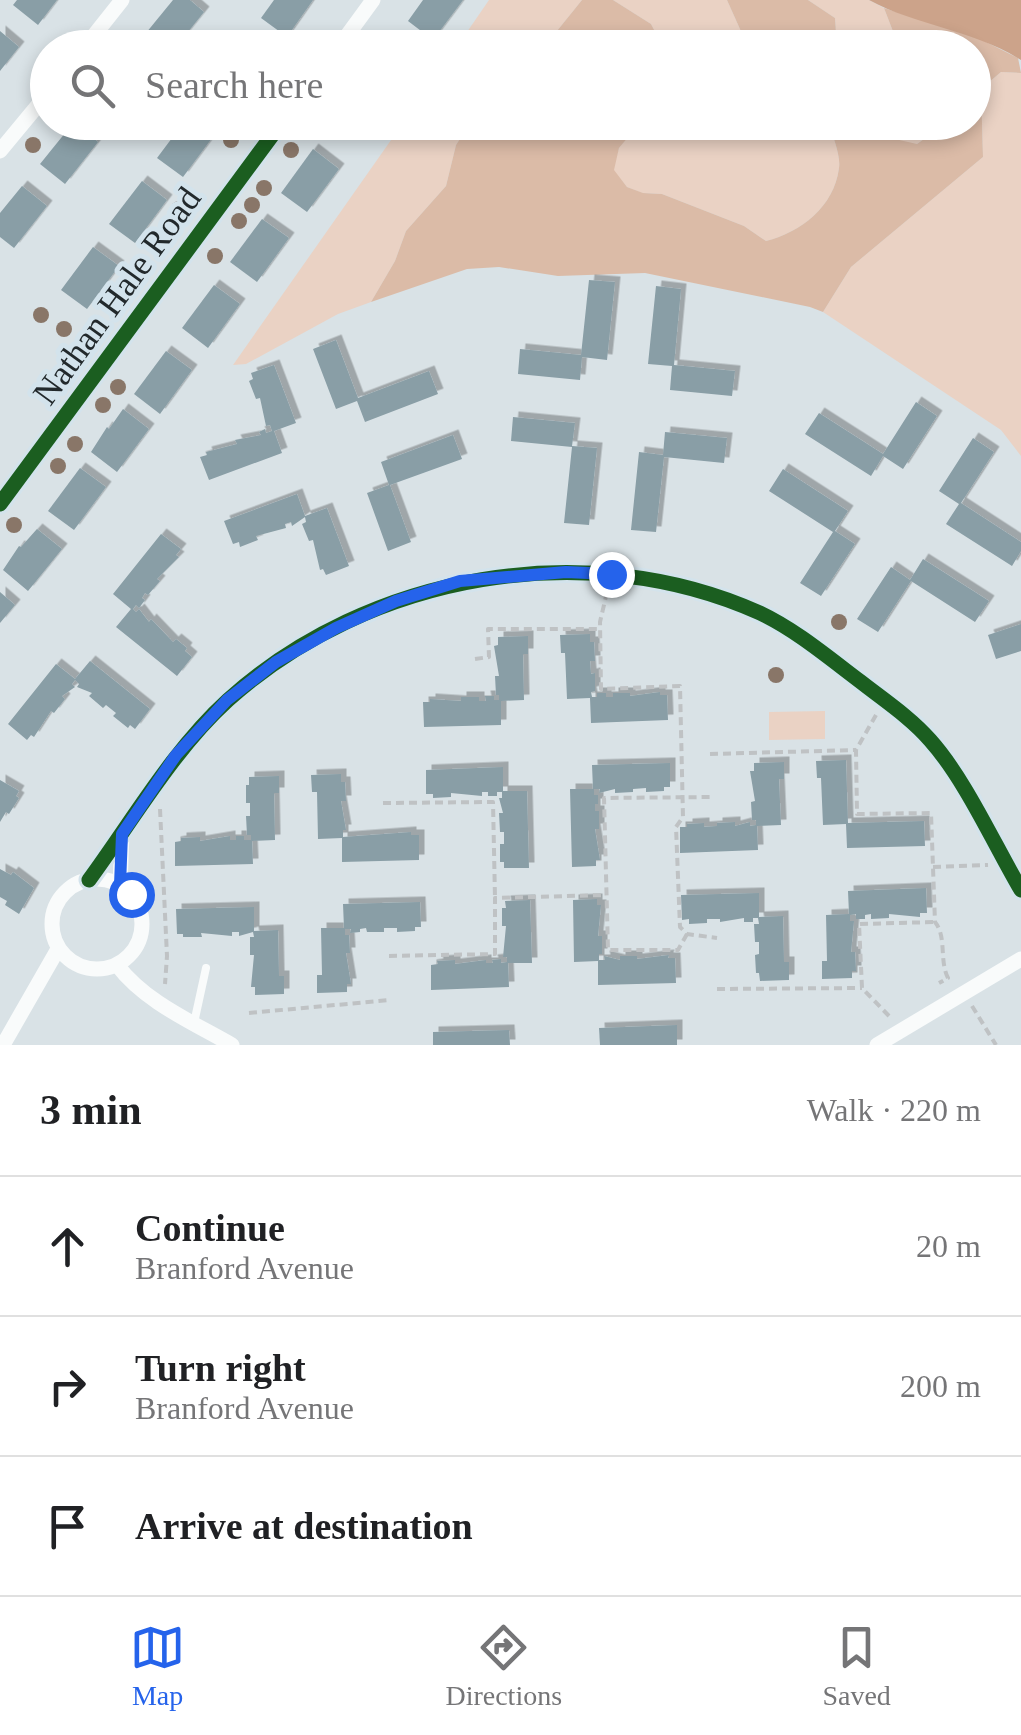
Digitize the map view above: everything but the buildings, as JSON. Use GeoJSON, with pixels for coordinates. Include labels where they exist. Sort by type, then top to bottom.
{"type":"FeatureCollection","features":[{"type":"Feature","properties":{"kind":"street"},"geometry":{"type":"LineString","coordinates":[[98,30],[122,0]]}},
{"type":"Feature","properties":{"kind":"street"},"geometry":{"type":"LineString","coordinates":[[351,30],[373,0]]}},
{"type":"Feature","properties":{"kind":"street"},"geometry":{"type":"LineString","coordinates":[[0,151],[30,114]]}},
{"type":"Feature","properties":{"kind":"street","name":"Nathan Hale Road"},"geometry":{"type":"LineString","coordinates":[[0,504],[269,140]]}},
{"type":"Feature","properties":{"kind":"street"},"geometry":{"type":"LineString","coordinates":[[88,880],[176,755],[227,700],[276,662],[336,628],[396,601],[460,581],[566,572],[611,574],[705,592],[764,615],[832,660],[930,740],[1021,890]]}},
{"type":"Feature","properties":{"kind":"street"},"geometry":{"type":"LineString","coordinates":[[120,885],[122,834]]}},
{"type":"Feature","properties":{"kind":"street"},"geometry":{"type":"LineString","coordinates":[[100,878],[120,885],[131,894],[143,919],[137,946],[117,965],[102,969],[88,968],[64,956],[58,949],[52,924],[62,895],[88,880],[100,878]]}},
{"type":"Feature","properties":{"kind":"street"},"geometry":{"type":"LineString","coordinates":[[3,1045],[58,949]]}},
{"type":"Feature","properties":{"kind":"street"},"geometry":{"type":"LineString","coordinates":[[877,1045],[1021,959]]}},
{"type":"Feature","properties":{"kind":"street"},"geometry":{"type":"LineString","coordinates":[[117,965],[129,981],[159,1003],[232,1045]]}},
{"type":"Feature","properties":{"kind":"lane"},"geometry":{"type":"LineString","coordinates":[[194,1023],[206,968]]}},
{"type":"Feature","properties":{"kind":"path"},"geometry":{"type":"LineString","coordinates":[[611,574],[600,628],[601,688],[680,686],[683,817],[676,826],[680,926],[687,934],[717,938]]}},
{"type":"Feature","properties":{"kind":"path"},"geometry":{"type":"LineString","coordinates":[[475,660],[489,657],[488,629],[600,628]]}},
{"type":"Feature","properties":{"kind":"path"},"geometry":{"type":"LineString","coordinates":[[600,655],[610,655]]}},
{"type":"Feature","properties":{"kind":"path"},"geometry":{"type":"LineString","coordinates":[[886,701],[856,750],[858,814],[931,813],[936,922],[948,978],[939,983]]}},
{"type":"Feature","properties":{"kind":"path"},"geometry":{"type":"LineString","coordinates":[[710,754],[856,750]]}},
{"type":"Feature","properties":{"kind":"path"},"geometry":{"type":"LineString","coordinates":[[857,784],[867,784]]}},
{"type":"Feature","properties":{"kind":"path"},"geometry":{"type":"LineString","coordinates":[[687,934],[678,950],[608,950],[604,798],[711,797]]}},
{"type":"Feature","properties":{"kind":"path"},"geometry":{"type":"LineString","coordinates":[[159,800],[167,980],[159,1003]]}},
{"type":"Feature","properties":{"kind":"path"},"geometry":{"type":"LineString","coordinates":[[383,803],[493,802],[495,954],[390,956]]}},
{"type":"Feature","properties":{"kind":"path"},"geometry":{"type":"LineString","coordinates":[[933,867],[988,866],[1002,858]]}},
{"type":"Feature","properties":{"kind":"path"},"geometry":{"type":"LineString","coordinates":[[495,898],[606,894]]}},
{"type":"Feature","properties":{"kind":"path"},"geometry":{"type":"LineString","coordinates":[[903,1030],[862,988],[860,924],[936,922]]}},
{"type":"Feature","properties":{"kind":"path"},"geometry":{"type":"LineString","coordinates":[[717,989],[862,988]]}},
{"type":"Feature","properties":{"kind":"path"},"geometry":{"type":"LineString","coordinates":[[964,993],[996,1045]]}},
{"type":"Feature","properties":{"kind":"path"},"geometry":{"type":"LineString","coordinates":[[248,1013],[390,1000]]}},
{"type":"Feature","properties":{"kind":"shaded area"},"geometry":{"type":"Polygon","coordinates":[[[489,0],[582,0],[558,30],[468,30],[489,0]]]}},
{"type":"Feature","properties":{"kind":"shaded area"},"geometry":{"type":"Polygon","coordinates":[[[582,0],[613,0],[651,24],[654,30],[558,30],[582,0]]]}},
{"type":"Feature","properties":{"kind":"shaded area"},"geometry":{"type":"Polygon","coordinates":[[[613,0],[727,0],[740,30],[654,30],[651,24],[613,0]]]}},
{"type":"Feature","properties":{"kind":"shaded area"},"geometry":{"type":"Polygon","coordinates":[[[727,0],[808,0],[835,18],[836,30],[740,30],[727,0]]]}},
{"type":"Feature","properties":{"kind":"shaded area"},"geometry":{"type":"Polygon","coordinates":[[[808,0],[869,0],[884,8],[892,30],[836,30],[835,18],[808,0]]]}},
{"type":"Feature","properties":{"kind":"shaded area"},"geometry":{"type":"Polygon","coordinates":[[[869,0],[1021,0],[1021,60],[991,45],[991,30],[948,30],[869,0]]]}},
{"type":"Feature","properties":{"kind":"shaded area"},"geometry":{"type":"Polygon","coordinates":[[[884,8],[952,30],[892,30],[884,8]]]}},
{"type":"Feature","properties":{"kind":"shaded area"},"geometry":{"type":"Polygon","coordinates":[[[991,44],[1018,58],[1021,73],[1001,72],[991,80],[991,44]]]}},
{"type":"Feature","properties":{"kind":"shaded area"},"geometry":{"type":"Polygon","coordinates":[[[1001,72],[1021,73],[1021,456],[1001,430],[823,312],[851,267],[983,157],[982,140],[991,140],[991,80],[1001,72]]]}},
{"type":"Feature","properties":{"kind":"shaded area"},"geometry":{"type":"Polygon","coordinates":[[[391,140],[459,140],[446,186],[406,231],[395,261],[371,302],[338,314],[246,364],[233,365],[391,140]]]}},
{"type":"Feature","properties":{"kind":"shaded area"},"geometry":{"type":"Polygon","coordinates":[[[459,140],[626,140],[619,148],[614,170],[627,187],[662,194],[744,226],[766,241],[803,224],[823,206],[839,168],[834,140],[899,140],[917,144],[923,140],[982,140],[983,157],[851,267],[823,312],[645,273],[558,276],[499,267],[467,269],[371,302],[395,261],[406,231],[446,186],[459,140]]]}},
{"type":"Feature","properties":{"kind":"shaded area"},"geometry":{"type":"Polygon","coordinates":[[[625,140],[834,140],[839,168],[830,195],[814,216],[766,241],[744,226],[662,194],[627,187],[613,170],[625,140]]]}},
{"type":"Feature","properties":{"kind":"shaded area"},"geometry":{"type":"Polygon","coordinates":[[[892,140],[923,140],[917,144],[892,140]]]}},
{"type":"Feature","properties":{"kind":"shaded area"},"geometry":{"type":"Polygon","coordinates":[[[825,711],[825,739],[769,740],[769,712],[825,711]]]}},
{"type":"Feature","properties":{"kind":"cycle path"},"geometry":{"type":"LineString","coordinates":[[0,504],[269,140]]}},
{"type":"Feature","properties":{"kind":"cycle path"},"geometry":{"type":"LineString","coordinates":[[89,880],[189,741],[228,700],[284,657],[346,622],[413,596],[482,580],[553,573],[624,576],[693,589],[760,613],[799,636],[897,709],[930,740],[967,792],[1021,890]]}},
{"type":"Feature","properties":{"kind":"route"},"geometry":{"type":"LineString","coordinates":[[131,894],[120,885],[122,834],[176,755],[227,700],[276,662],[336,628],[396,601],[460,581],[566,572],[611,574]]}}]}
